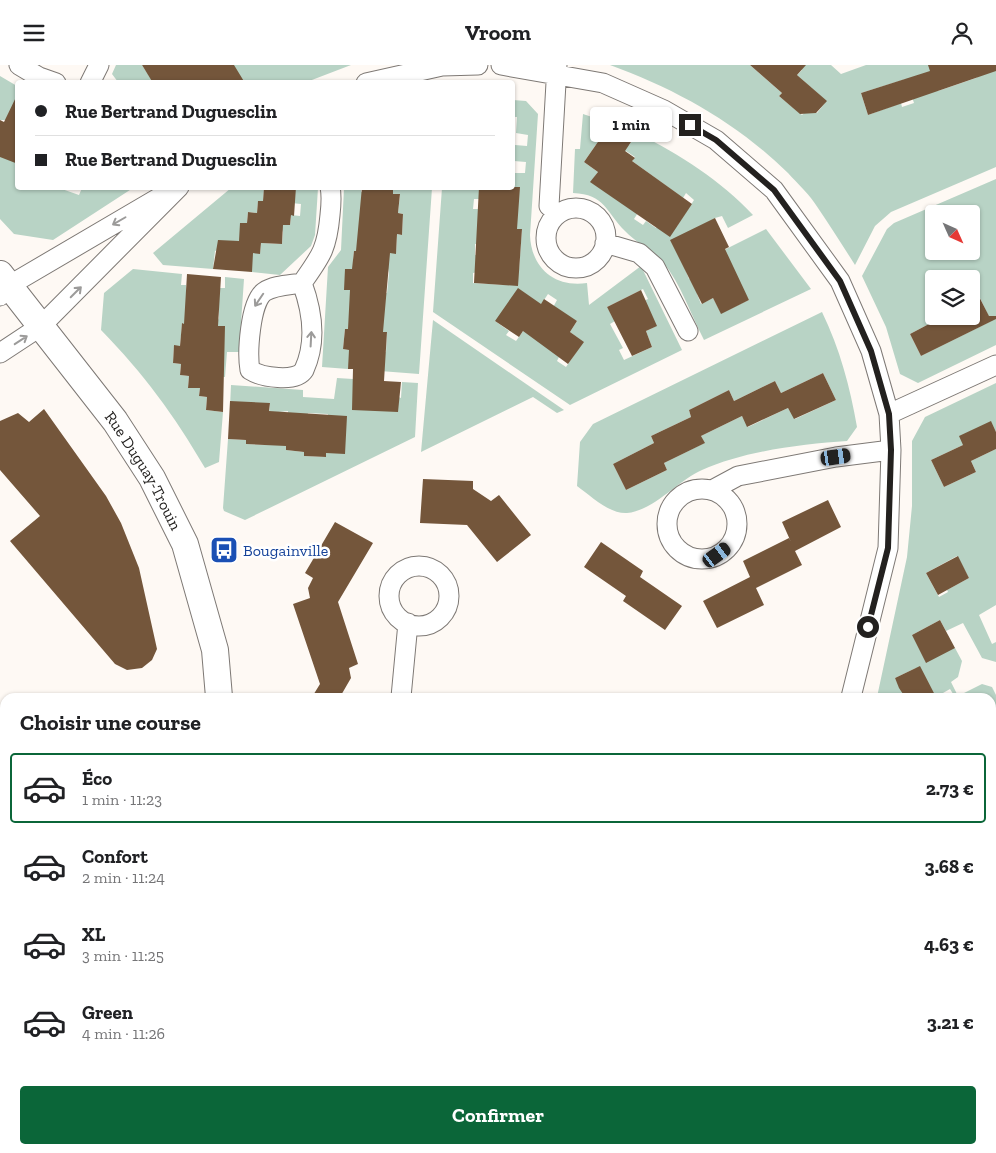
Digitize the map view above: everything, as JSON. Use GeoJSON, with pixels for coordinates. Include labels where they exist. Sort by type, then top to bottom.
{"type":"FeatureCollection","features":[{"type":"Feature","properties":{"kind":"main road","name":"Rue Duguay-Trouin"},"geometry":{"type":"LineString","coordinates":[[3,285],[41,326],[115,421],[152,478],[185,544],[214,651],[219,693]]}},
{"type":"Feature","properties":{"kind":"street"},"geometry":{"type":"LineString","coordinates":[[19,65],[48,80]]}},
{"type":"Feature","properties":{"kind":"street"},"geometry":{"type":"LineString","coordinates":[[92,80],[99,65]]}},
{"type":"Feature","properties":{"kind":"street"},"geometry":{"type":"LineString","coordinates":[[379,80],[442,66],[478,65]]}},
{"type":"Feature","properties":{"kind":"street"},"geometry":{"type":"LineString","coordinates":[[501,65],[556,69],[603,83],[664,109],[716,140],[774,190],[840,281],[871,351],[889,414],[891,450],[888,548],[852,693]]}},
{"type":"Feature","properties":{"kind":"street"},"geometry":{"type":"LineString","coordinates":[[556,69],[548,206],[558,214]]}},
{"type":"Feature","properties":{"kind":"street"},"geometry":{"type":"LineString","coordinates":[[3,285],[173,190]]}},
{"type":"Feature","properties":{"kind":"street"},"geometry":{"type":"LineString","coordinates":[[0,353],[41,326],[175,190]]}},
{"type":"Feature","properties":{"kind":"street"},"geometry":{"type":"LineString","coordinates":[[302,283],[311,307],[311,343],[304,370],[294,377],[257,375],[250,370],[248,359],[254,306],[265,292],[302,283],[325,248],[331,204],[330,190]]}},
{"type":"Feature","properties":{"kind":"street"},"geometry":{"type":"LineString","coordinates":[[576,208],[593,213],[604,228],[605,243],[600,255],[594,262],[574,268],[564,265],[555,259],[549,251],[546,241],[551,221],[558,214],[576,208]]}},
{"type":"Feature","properties":{"kind":"street"},"geometry":{"type":"LineString","coordinates":[[605,243],[639,253],[655,267],[688,331]]}},
{"type":"Feature","properties":{"kind":"street"},"geometry":{"type":"LineString","coordinates":[[889,414],[996,365]]}},
{"type":"Feature","properties":{"kind":"street"},"geometry":{"type":"LineString","coordinates":[[712,490],[738,476],[836,457],[891,450]]}},
{"type":"Feature","properties":{"kind":"street"},"geometry":{"type":"LineString","coordinates":[[401,693],[408,623]]}},
{"type":"Feature","properties":{"kind":"green space"},"geometry":{"type":"Polygon","coordinates":[[[116,65],[142,65],[152,80],[116,80],[112,74],[116,65]]]}},
{"type":"Feature","properties":{"kind":"green space"},"geometry":{"type":"Polygon","coordinates":[[[234,65],[351,65],[312,80],[234,80],[234,65]]]}},
{"type":"Feature","properties":{"kind":"green space"},"geometry":{"type":"Polygon","coordinates":[[[610,65],[750,65],[782,93],[779,96],[802,115],[808,109],[817,113],[825,103],[825,100],[797,75],[802,70],[796,65],[831,65],[841,74],[866,65],[930,65],[938,91],[976,78],[996,65],[996,167],[891,212],[875,226],[855,265],[811,199],[788,173],[768,155],[748,138],[705,109],[635,74],[610,65]],[[906,79],[861,93],[868,115],[901,103],[902,107],[914,103],[906,79]]]}},
{"type":"Feature","properties":{"kind":"green space"},"geometry":{"type":"Polygon","coordinates":[[[0,76],[15,85],[15,120],[0,120],[0,76]]]}},
{"type":"Feature","properties":{"kind":"green space"},"geometry":{"type":"Polygon","coordinates":[[[515,100],[526,101],[538,114],[530,235],[531,246],[540,266],[546,273],[564,282],[575,284],[587,283],[589,305],[641,266],[682,350],[570,405],[433,312],[442,190],[479,190],[479,199],[474,199],[473,209],[478,209],[480,244],[475,244],[475,255],[480,255],[478,272],[473,273],[473,283],[505,285],[506,269],[519,269],[522,229],[517,229],[515,173],[525,173],[526,162],[515,161],[515,145],[527,146],[528,135],[516,133],[517,117],[515,117],[515,100]],[[643,289],[607,307],[615,321],[610,324],[623,348],[619,350],[624,360],[652,347],[646,331],[656,326],[637,304],[648,299],[643,289]],[[548,294],[534,315],[495,321],[509,331],[506,335],[516,341],[526,327],[559,357],[557,361],[566,367],[583,342],[570,332],[577,321],[551,311],[557,300],[548,294]]]}},
{"type":"Feature","properties":{"kind":"green space"},"geometry":{"type":"Polygon","coordinates":[[[583,114],[622,127],[616,136],[629,145],[637,133],[669,150],[713,179],[753,215],[728,228],[722,216],[715,218],[685,269],[689,279],[701,273],[697,294],[701,304],[713,298],[721,313],[749,300],[720,252],[766,229],[811,289],[704,340],[680,290],[663,262],[629,235],[599,200],[584,194],[573,193],[575,149],[580,149],[583,114]],[[602,136],[584,162],[598,172],[591,182],[641,208],[634,219],[643,225],[646,221],[656,228],[664,217],[677,226],[694,200],[686,193],[683,198],[632,161],[635,157],[626,151],[623,155],[611,142],[602,136]]]}},
{"type":"Feature","properties":{"kind":"green space"},"geometry":{"type":"Polygon","coordinates":[[[15,155],[15,190],[65,190],[79,195],[81,190],[130,190],[53,240],[14,234],[0,219],[0,157],[15,155]]]}},
{"type":"Feature","properties":{"kind":"green space"},"geometry":{"type":"Polygon","coordinates":[[[996,179],[996,345],[918,383],[900,374],[886,327],[862,276],[887,229],[894,223],[925,210],[925,260],[980,260],[980,205],[936,205],[996,179]]]}},
{"type":"Feature","properties":{"kind":"green space"},"geometry":{"type":"Polygon","coordinates":[[[229,190],[264,190],[263,201],[258,202],[257,213],[248,212],[247,222],[252,223],[239,241],[215,251],[213,269],[163,265],[153,253],[229,190]]]}},
{"type":"Feature","properties":{"kind":"green space"},"geometry":{"type":"Polygon","coordinates":[[[295,190],[318,190],[315,235],[311,246],[280,275],[252,272],[250,253],[260,253],[261,243],[282,244],[283,232],[280,225],[290,225],[291,215],[300,216],[301,204],[291,203],[295,190]]]}},
{"type":"Feature","properties":{"kind":"green space"},"geometry":{"type":"Polygon","coordinates":[[[344,190],[368,192],[364,251],[354,251],[353,261],[356,264],[344,290],[354,290],[355,329],[345,329],[343,349],[353,350],[348,369],[322,367],[328,267],[341,250],[344,190]]]}},
{"type":"Feature","properties":{"kind":"green space"},"geometry":{"type":"Polygon","coordinates":[[[393,190],[432,190],[419,374],[380,371],[382,352],[386,352],[387,332],[383,332],[383,293],[387,293],[389,273],[385,253],[396,253],[397,234],[402,235],[403,214],[398,213],[400,195],[393,194],[393,190]]]}},
{"type":"Feature","properties":{"kind":"green space"},"geometry":{"type":"Polygon","coordinates":[[[133,269],[182,274],[181,285],[186,285],[187,324],[182,324],[180,346],[174,346],[173,363],[181,364],[180,375],[189,376],[188,387],[200,388],[199,396],[207,397],[206,410],[223,412],[219,462],[205,468],[182,430],[157,396],[131,363],[101,330],[104,293],[133,269]]]}},
{"type":"Feature","properties":{"kind":"green space"},"geometry":{"type":"Polygon","coordinates":[[[225,277],[244,279],[239,352],[227,352],[225,377],[210,376],[215,326],[219,318],[215,288],[225,288],[225,277]]]}},
{"type":"Feature","properties":{"kind":"green space"},"geometry":{"type":"Polygon","coordinates":[[[822,312],[844,368],[857,427],[847,441],[773,449],[718,463],[693,475],[646,507],[637,511],[620,513],[607,508],[577,486],[580,442],[593,424],[822,312]],[[823,373],[781,393],[775,381],[734,401],[729,390],[689,410],[691,417],[651,436],[654,443],[613,464],[626,490],[667,470],[664,463],[704,443],[701,436],[742,416],[748,427],[788,408],[795,419],[836,400],[823,373]]]}},
{"type":"Feature","properties":{"kind":"green space"},"geometry":{"type":"Polygon","coordinates":[[[433,320],[564,410],[557,413],[533,397],[421,452],[433,320]]]}},
{"type":"Feature","properties":{"kind":"green space"},"geometry":{"type":"Polygon","coordinates":[[[337,378],[353,379],[401,398],[402,382],[418,383],[415,437],[245,520],[224,511],[228,439],[246,440],[246,444],[267,445],[286,442],[286,450],[304,452],[304,456],[325,457],[328,414],[308,413],[306,423],[288,419],[288,411],[269,413],[270,403],[230,407],[231,385],[303,390],[303,397],[334,399],[337,378]]]}},
{"type":"Feature","properties":{"kind":"green space"},"geometry":{"type":"Polygon","coordinates":[[[996,383],[996,432],[991,422],[963,445],[931,460],[944,487],[976,472],[971,461],[996,449],[996,605],[979,615],[992,644],[996,642],[996,662],[982,658],[963,623],[946,631],[940,620],[912,635],[955,648],[962,661],[958,677],[951,682],[956,693],[952,693],[950,689],[943,693],[933,693],[916,668],[895,678],[903,693],[878,693],[907,557],[912,506],[912,441],[925,417],[996,383]],[[957,556],[926,573],[939,597],[948,592],[947,590],[969,578],[957,556]]]}},
{"type":"Feature","properties":{"kind":"green space"},"geometry":{"type":"Polygon","coordinates":[[[982,684],[992,687],[995,693],[964,693],[982,684]]]}},
{"type":"Feature","properties":{"kind":"building"},"geometry":{"type":"Polygon","coordinates":[[[142,65],[234,65],[243,80],[151,80],[142,65]]]}},
{"type":"Feature","properties":{"kind":"building"},"geometry":{"type":"Polygon","coordinates":[[[750,65],[806,65],[797,75],[827,101],[816,113],[800,114],[779,96],[782,93],[750,65]]]}},
{"type":"Feature","properties":{"kind":"building"},"geometry":{"type":"Polygon","coordinates":[[[928,65],[996,65],[996,71],[868,115],[861,93],[930,71],[928,65]]]}},
{"type":"Feature","properties":{"kind":"building"},"geometry":{"type":"Polygon","coordinates":[[[15,99],[15,163],[0,157],[0,120],[4,122],[15,99]]]}},
{"type":"Feature","properties":{"kind":"building"},"geometry":{"type":"Polygon","coordinates":[[[622,127],[637,133],[625,151],[635,158],[632,161],[692,204],[670,237],[590,182],[598,172],[584,162],[602,136],[611,141],[622,127]]]}},
{"type":"Feature","properties":{"kind":"building"},"geometry":{"type":"Polygon","coordinates":[[[515,187],[520,187],[517,229],[522,229],[518,286],[474,283],[479,190],[515,190],[515,187]]]}},
{"type":"Feature","properties":{"kind":"building"},"geometry":{"type":"Polygon","coordinates":[[[264,190],[296,190],[294,216],[291,215],[290,225],[283,225],[282,244],[261,243],[260,254],[253,253],[252,272],[213,269],[218,240],[239,241],[240,223],[247,223],[248,212],[257,213],[258,201],[263,201],[264,190]]]}},
{"type":"Feature","properties":{"kind":"building"},"geometry":{"type":"Polygon","coordinates":[[[362,190],[393,190],[393,194],[400,194],[398,213],[403,214],[402,235],[397,234],[396,254],[390,253],[383,332],[387,332],[384,381],[401,382],[398,412],[352,410],[353,369],[348,369],[349,350],[343,349],[345,329],[348,329],[350,290],[344,290],[345,269],[352,269],[354,251],[356,251],[362,190]]]}},
{"type":"Feature","properties":{"kind":"building"},"geometry":{"type":"Polygon","coordinates":[[[715,218],[729,247],[725,249],[749,300],[721,314],[713,298],[702,304],[670,240],[715,218]]]}},
{"type":"Feature","properties":{"kind":"building"},"geometry":{"type":"Polygon","coordinates":[[[187,274],[221,277],[218,326],[225,326],[223,412],[206,410],[207,397],[199,396],[200,388],[188,388],[189,376],[180,375],[181,364],[173,363],[174,345],[180,346],[182,323],[184,324],[187,274]]]}},
{"type":"Feature","properties":{"kind":"building"},"geometry":{"type":"Polygon","coordinates":[[[518,288],[541,304],[544,299],[577,321],[570,332],[584,342],[568,364],[523,331],[519,337],[495,321],[518,288]]]}},
{"type":"Feature","properties":{"kind":"building"},"geometry":{"type":"Polygon","coordinates":[[[641,290],[657,326],[646,331],[652,347],[632,356],[607,307],[641,290]]]}},
{"type":"Feature","properties":{"kind":"building"},"geometry":{"type":"Polygon","coordinates":[[[980,298],[989,316],[996,316],[996,319],[921,356],[910,334],[927,325],[980,325],[980,298]]]}},
{"type":"Feature","properties":{"kind":"building"},"geometry":{"type":"Polygon","coordinates":[[[823,373],[836,400],[794,419],[788,408],[747,427],[742,416],[701,436],[705,443],[664,463],[667,470],[626,490],[613,464],[654,443],[651,436],[691,417],[689,410],[729,390],[734,401],[775,381],[781,393],[823,373]]]}},
{"type":"Feature","properties":{"kind":"building"},"geometry":{"type":"Polygon","coordinates":[[[230,401],[270,403],[269,411],[347,416],[345,454],[326,453],[326,457],[304,456],[304,452],[286,450],[286,446],[246,444],[246,440],[228,439],[230,401]]]}},
{"type":"Feature","properties":{"kind":"building"},"geometry":{"type":"Polygon","coordinates":[[[44,409],[106,496],[121,523],[139,568],[157,649],[152,660],[142,668],[127,670],[115,664],[10,541],[40,516],[0,470],[0,421],[18,413],[29,422],[44,409]]]}},
{"type":"Feature","properties":{"kind":"building"},"geometry":{"type":"Polygon","coordinates":[[[991,421],[996,432],[996,449],[971,461],[976,472],[944,487],[931,460],[963,445],[959,436],[991,421]]]}},
{"type":"Feature","properties":{"kind":"building"},"geometry":{"type":"Polygon","coordinates":[[[423,479],[473,481],[473,489],[491,501],[499,495],[531,535],[497,562],[467,525],[420,523],[423,479]]]}},
{"type":"Feature","properties":{"kind":"building"},"geometry":{"type":"Polygon","coordinates":[[[828,500],[841,527],[795,551],[802,565],[756,588],[764,605],[717,628],[703,601],[750,577],[743,561],[789,538],[791,542],[782,522],[828,500]]]}},
{"type":"Feature","properties":{"kind":"building"},"geometry":{"type":"Polygon","coordinates":[[[335,522],[373,543],[338,602],[358,664],[349,668],[351,678],[342,693],[314,693],[320,684],[293,604],[310,598],[308,588],[313,578],[305,573],[335,522]]]}},
{"type":"Feature","properties":{"kind":"building"},"geometry":{"type":"Polygon","coordinates":[[[601,542],[643,571],[640,577],[682,606],[665,630],[623,601],[626,596],[584,567],[601,542]]]}},
{"type":"Feature","properties":{"kind":"building"},"geometry":{"type":"Polygon","coordinates":[[[958,556],[969,578],[938,595],[926,573],[958,556]]]}},
{"type":"Feature","properties":{"kind":"building"},"geometry":{"type":"Polygon","coordinates":[[[940,620],[955,648],[926,663],[912,635],[940,620]]]}},
{"type":"Feature","properties":{"kind":"building"},"geometry":{"type":"Polygon","coordinates":[[[920,666],[934,693],[902,693],[895,678],[920,666]]]}},
{"type":"Feature","properties":{"kind":"place","name":"Bougainville"},"geometry":{"type":"Point","coordinates":[224,550]}},
{"type":"Feature","properties":{"kind":"route"},"geometry":{"type":"LineString","coordinates":[[690,125],[716,140],[774,190],[840,281],[871,351],[889,414],[891,450],[888,548],[868,627]]}}]}
